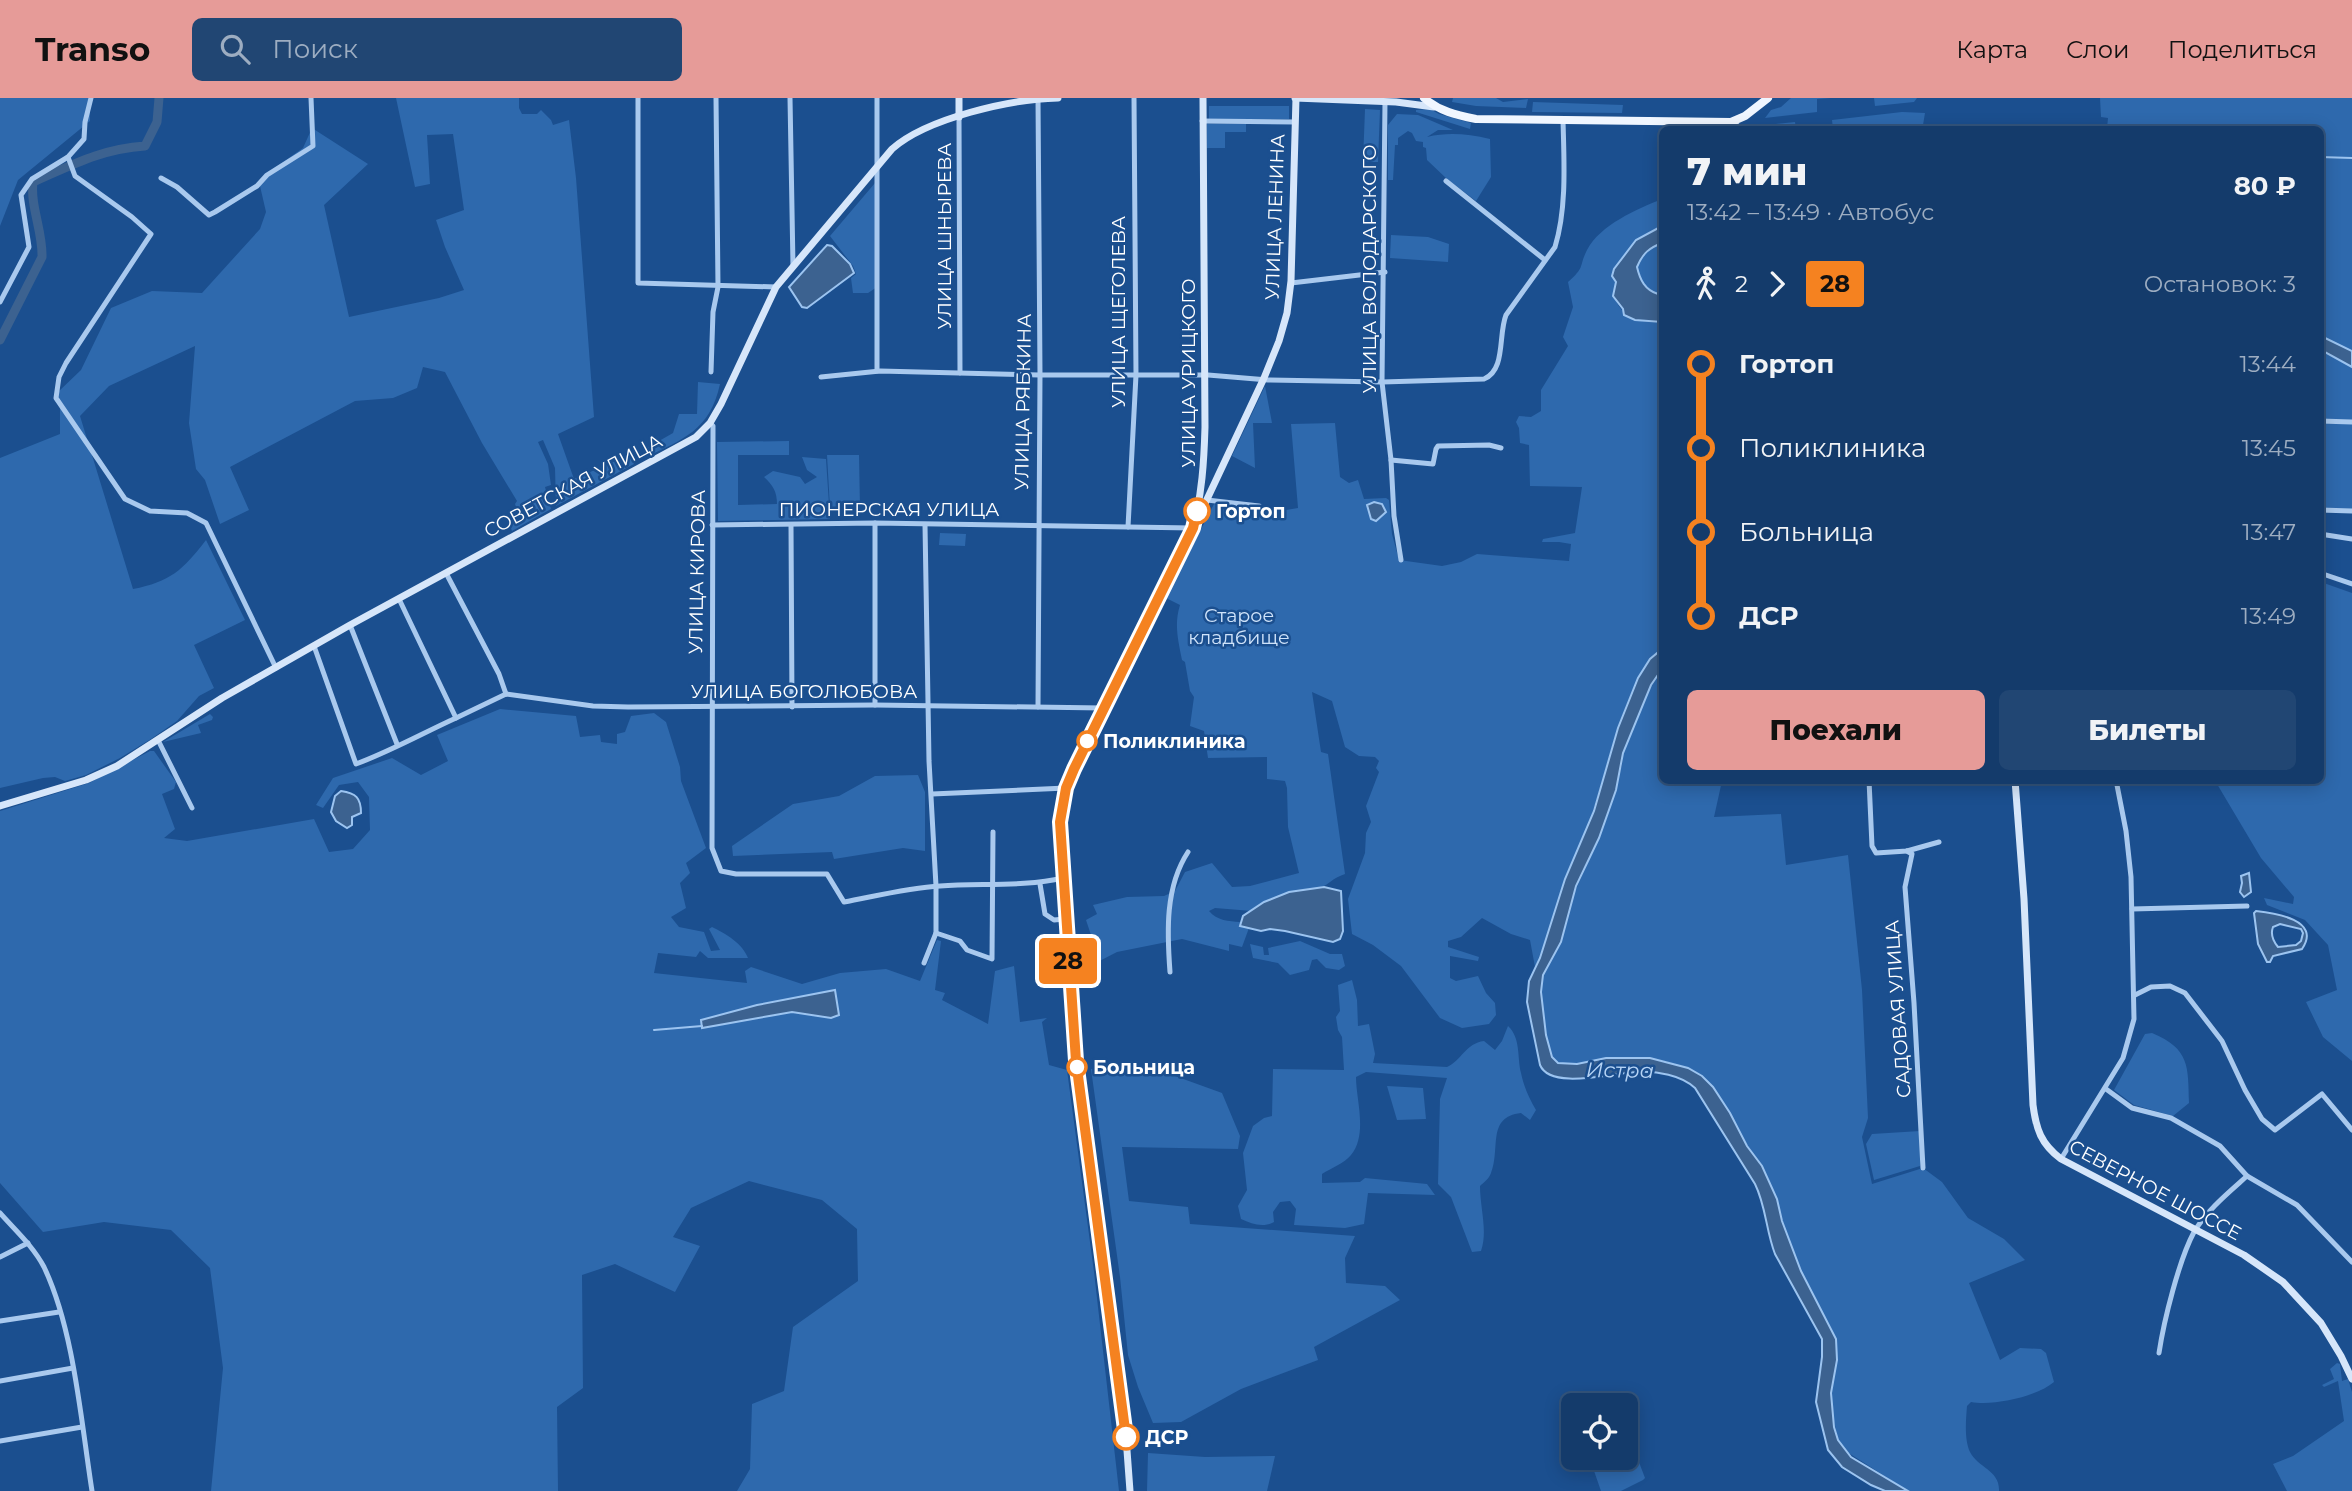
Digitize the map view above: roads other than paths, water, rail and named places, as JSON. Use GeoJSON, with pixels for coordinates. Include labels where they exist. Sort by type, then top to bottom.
{"type":"FeatureCollection","features":[{"type":"Feature","properties":{"kind":"main road","name":"УЛИЦА ШНЫРЕВА"},"geometry":{"type":"LineString","coordinates":[[959,98],[959,117]]}},
{"type":"Feature","properties":{"kind":"main road","name":"СОВЕТСКАЯ УЛИЦА"},"geometry":{"type":"LineString","coordinates":[[0,806],[86,780],[117,766],[222,698],[350,625],[696,437],[710,423],[721,404],[776,288],[892,149],[912,134],[959,117],[1004,104],[1038,98],[1058,98]]}},
{"type":"Feature","properties":{"kind":"main road","name":"УЛИЦА УРИЦКОГО"},"geometry":{"type":"LineString","coordinates":[[1203,98],[1203,499]]}},
{"type":"Feature","properties":{"kind":"main road"},"geometry":{"type":"LineString","coordinates":[[1296,98],[1396,102],[1434,107],[1450,114],[1476,119],[1731,122],[1745,116],[1769,98]]}},
{"type":"Feature","properties":{"kind":"main road","name":"УЛИЦА ЛЕНИНА"},"geometry":{"type":"LineString","coordinates":[[1193,528],[1203,499],[1213,485],[1264,379],[1279,341],[1291,283],[1296,98]]}},
{"type":"Feature","properties":{"kind":"main road"},"geometry":{"type":"LineString","coordinates":[[1396,102],[1410,98]]}},
{"type":"Feature","properties":{"kind":"main road"},"geometry":{"type":"LineString","coordinates":[[1424,98],[1434,107]]}},
{"type":"Feature","properties":{"kind":"main road"},"geometry":{"type":"LineString","coordinates":[[1731,122],[1736,126]]}},
{"type":"Feature","properties":{"kind":"main road"},"geometry":{"type":"LineString","coordinates":[[1203,478],[1207,489],[1213,485]]}},
{"type":"Feature","properties":{"kind":"main road"},"geometry":{"type":"LineString","coordinates":[[1130,1491],[1126,1437],[1076,1061],[1060,822],[1066,788],[1193,528]]}},
{"type":"Feature","properties":{"kind":"main road","name":"СЕВЕРНОЕ ШОССЕ"},"geometry":{"type":"LineString","coordinates":[[2015,784],[2024,899],[2034,1111],[2039,1135],[2049,1150],[2061,1159],[2244,1255],[2283,1282],[2321,1323],[2352,1379]]}},
{"type":"Feature","properties":{"kind":"street"},"geometry":{"type":"LineString","coordinates":[[0,302],[29,247],[21,195],[32,179],[68,157],[84,139],[91,98]]}},
{"type":"Feature","properties":{"kind":"street"},"geometry":{"type":"LineString","coordinates":[[161,178],[177,187],[209,215],[215,212],[313,146],[311,98]]}},
{"type":"Feature","properties":{"kind":"street"},"geometry":{"type":"LineString","coordinates":[[638,98],[638,283],[776,288]]}},
{"type":"Feature","properties":{"kind":"street"},"geometry":{"type":"LineString","coordinates":[[711,372],[713,312],[718,287],[716,98]]}},
{"type":"Feature","properties":{"kind":"street"},"geometry":{"type":"LineString","coordinates":[[790,98],[793,266]]}},
{"type":"Feature","properties":{"kind":"street"},"geometry":{"type":"LineString","coordinates":[[877,98],[877,372]]}},
{"type":"Feature","properties":{"kind":"street","name":"УЛИЦА РЯБКИНА"},"geometry":{"type":"LineString","coordinates":[[1038,98],[1038,707]]}},
{"type":"Feature","properties":{"kind":"street","name":"УЛИЦА ЩЕГОЛЕВА"},"geometry":{"type":"LineString","coordinates":[[1128,527],[1136,375],[1134,98]]}},
{"type":"Feature","properties":{"kind":"street","name":"УЛИЦА ВОЛОДАРСКОГО"},"geometry":{"type":"LineString","coordinates":[[1385,102],[1382,382],[1394,516],[1401,560]]}},
{"type":"Feature","properties":{"kind":"street","name":"УЛИЦА ШНЫРЕВА"},"geometry":{"type":"LineString","coordinates":[[959,117],[960,373]]}},
{"type":"Feature","properties":{"kind":"street"},"geometry":{"type":"LineString","coordinates":[[821,377],[877,372],[1205,375],[1382,382],[1484,379],[1493,374],[1497,367],[1506,315],[1555,247],[1560,227],[1563,120]]}},
{"type":"Feature","properties":{"kind":"street"},"geometry":{"type":"LineString","coordinates":[[1202,121],[1295,122]]}},
{"type":"Feature","properties":{"kind":"street"},"geometry":{"type":"LineString","coordinates":[[68,157],[75,176],[132,217],[150,234],[66,363],[59,377],[56,398],[125,499],[150,511],[187,513],[206,523],[276,668]]}},
{"type":"Feature","properties":{"kind":"street"},"geometry":{"type":"LineString","coordinates":[[1446,181],[1545,260]]}},
{"type":"Feature","properties":{"kind":"street"},"geometry":{"type":"LineString","coordinates":[[1291,283],[1385,272]]}},
{"type":"Feature","properties":{"kind":"street"},"geometry":{"type":"LineString","coordinates":[[2324,421],[2352,422]]}},
{"type":"Feature","properties":{"kind":"street","name":"УЛИЦА КИРОВА"},"geometry":{"type":"LineString","coordinates":[[710,423],[713,426],[714,443],[712,848],[721,871],[736,874],[827,874],[844,902],[936,886]]}},
{"type":"Feature","properties":{"kind":"street"},"geometry":{"type":"LineString","coordinates":[[1391,460],[1433,464],[1438,446],[1489,445],[1501,448]]}},
{"type":"Feature","properties":{"kind":"street"},"geometry":{"type":"LineString","coordinates":[[1203,499],[1259,506]]}},
{"type":"Feature","properties":{"kind":"street"},"geometry":{"type":"LineString","coordinates":[[2324,510],[2352,511]]}},
{"type":"Feature","properties":{"kind":"street"},"geometry":{"type":"LineString","coordinates":[[875,523],[875,705]]}},
{"type":"Feature","properties":{"kind":"street","name":"ПИОНЕРСКАЯ УЛИЦА"},"geometry":{"type":"LineString","coordinates":[[712,525],[875,523],[1193,528]]}},
{"type":"Feature","properties":{"kind":"street"},"geometry":{"type":"LineString","coordinates":[[791,525],[792,707]]}},
{"type":"Feature","properties":{"kind":"street"},"geometry":{"type":"LineString","coordinates":[[924,964],[936,933],[925,525]]}},
{"type":"Feature","properties":{"kind":"street"},"geometry":{"type":"LineString","coordinates":[[2324,535],[2352,539]]}},
{"type":"Feature","properties":{"kind":"street"},"geometry":{"type":"LineString","coordinates":[[314,646],[356,764],[383,754],[397,744],[506,694],[499,674],[446,573]]}},
{"type":"Feature","properties":{"kind":"street"},"geometry":{"type":"LineString","coordinates":[[2324,574],[2352,584]]}},
{"type":"Feature","properties":{"kind":"street"},"geometry":{"type":"LineString","coordinates":[[399,599],[456,718]]}},
{"type":"Feature","properties":{"kind":"street"},"geometry":{"type":"LineString","coordinates":[[350,625],[397,744]]}},
{"type":"Feature","properties":{"kind":"street","name":"УЛИЦА БОГОЛЮБОВА"},"geometry":{"type":"LineString","coordinates":[[506,694],[593,706],[712,708],[875,705],[1103,708]]}},
{"type":"Feature","properties":{"kind":"street"},"geometry":{"type":"LineString","coordinates":[[158,740],[192,808]]}},
{"type":"Feature","properties":{"kind":"street"},"geometry":{"type":"LineString","coordinates":[[1868,784],[1872,846],[1876,853],[1907,851],[1939,842]]}},
{"type":"Feature","properties":{"kind":"street"},"geometry":{"type":"LineString","coordinates":[[2061,1159],[2123,1058],[2134,1019],[2132,909],[2126,831],[2117,784]]}},
{"type":"Feature","properties":{"kind":"street"},"geometry":{"type":"LineString","coordinates":[[932,794],[1066,788]]}},
{"type":"Feature","properties":{"kind":"street"},"geometry":{"type":"LineString","coordinates":[[936,933],[960,941],[967,950],[992,959],[995,883],[993,832]]}},
{"type":"Feature","properties":{"kind":"street","name":"САДОВАЯ УЛИЦА"},"geometry":{"type":"LineString","coordinates":[[1907,851],[1912,853],[1905,887],[1923,1168]]}},
{"type":"Feature","properties":{"kind":"street"},"geometry":{"type":"LineString","coordinates":[[1170,972],[1170,897],[1188,852]]}},
{"type":"Feature","properties":{"kind":"street"},"geometry":{"type":"LineString","coordinates":[[936,886],[1040,884],[1063,878]]}},
{"type":"Feature","properties":{"kind":"street"},"geometry":{"type":"LineString","coordinates":[[1040,884],[1045,914],[1054,920],[1065,919]]}},
{"type":"Feature","properties":{"kind":"street"},"geometry":{"type":"LineString","coordinates":[[2132,909],[2248,906]]}},
{"type":"Feature","properties":{"kind":"street"},"geometry":{"type":"LineString","coordinates":[[2135,995],[2151,987],[2161,986],[2170,986],[2185,993],[2222,1041],[2262,1119],[2275,1130],[2322,1094],[2352,1130]]}},
{"type":"Feature","properties":{"kind":"street"},"geometry":{"type":"LineString","coordinates":[[2106,1089],[2132,1108],[2171,1118],[2220,1146],[2247,1176],[2297,1205],[2352,1262]]}},
{"type":"Feature","properties":{"kind":"street"},"geometry":{"type":"LineString","coordinates":[[2159,1353],[2172,1296],[2195,1230],[2217,1203],[2247,1176]]}},
{"type":"Feature","properties":{"kind":"street"},"geometry":{"type":"LineString","coordinates":[[0,1213],[28,1243],[43,1266],[59,1312],[74,1368],[92,1491]]}},
{"type":"Feature","properties":{"kind":"street"},"geometry":{"type":"LineString","coordinates":[[0,1257],[28,1243]]}},
{"type":"Feature","properties":{"kind":"street"},"geometry":{"type":"LineString","coordinates":[[0,1321],[59,1312]]}},
{"type":"Feature","properties":{"kind":"street"},"geometry":{"type":"LineString","coordinates":[[0,1381],[74,1368]]}},
{"type":"Feature","properties":{"kind":"street"},"geometry":{"type":"LineString","coordinates":[[0,1441],[82,1427]]}},
{"type":"Feature","properties":{"kind":"water"},"geometry":{"type":"Polygon","coordinates":[[[1659,228],[1659,244],[1647,252],[1637,267],[1646,287],[1659,293],[1659,322],[1635,320],[1624,315],[1623,309],[1613,296],[1616,282],[1612,276],[1614,269],[1636,240],[1659,228]]]}},
{"type":"Feature","properties":{"kind":"water"},"geometry":{"type":"Polygon","coordinates":[[[827,245],[832,246],[850,264],[854,273],[807,308],[802,307],[789,287],[827,245]]]}},
{"type":"Feature","properties":{"kind":"water"},"geometry":{"type":"Polygon","coordinates":[[[2324,337],[2352,351],[2352,367],[2324,352],[2324,337]]]}},
{"type":"Feature","properties":{"kind":"water"},"geometry":{"type":"Polygon","coordinates":[[[1374,502],[1382,504],[1386,512],[1376,521],[1371,519],[1367,505],[1374,502]]]}},
{"type":"Feature","properties":{"kind":"water","name":"Истра"},"geometry":{"type":"Polygon","coordinates":[[[1659,652],[1659,673],[1651,685],[1623,753],[1616,790],[1599,838],[1576,886],[1561,942],[1543,975],[1541,992],[1546,1035],[1552,1057],[1558,1063],[1577,1064],[1606,1058],[1650,1058],[1688,1068],[1702,1076],[1713,1087],[1747,1146],[1762,1166],[1777,1199],[1782,1221],[1801,1271],[1836,1339],[1837,1360],[1831,1393],[1838,1440],[1851,1457],[1908,1491],[1885,1491],[1871,1485],[1842,1467],[1828,1450],[1816,1402],[1822,1339],[1775,1254],[1755,1184],[1695,1088],[1683,1080],[1661,1073],[1638,1072],[1570,1079],[1546,1073],[1540,1065],[1527,1002],[1529,981],[1540,958],[1565,879],[1594,811],[1618,728],[1638,678],[1650,659],[1659,652]]]}},
{"type":"Feature","properties":{"kind":"water"},"geometry":{"type":"Polygon","coordinates":[[[341,791],[357,797],[361,808],[361,813],[352,817],[352,825],[347,828],[336,821],[331,812],[335,796],[341,791]]]}},
{"type":"Feature","properties":{"kind":"water"},"geometry":{"type":"Polygon","coordinates":[[[2249,873],[2251,892],[2244,897],[2240,892],[2241,876],[2249,873]]]}},
{"type":"Feature","properties":{"kind":"water"},"geometry":{"type":"Polygon","coordinates":[[[1324,887],[1341,891],[1343,931],[1340,939],[1333,942],[1285,931],[1261,931],[1240,926],[1243,916],[1264,902],[1289,892],[1324,887]]]}},
{"type":"Feature","properties":{"kind":"water"},"geometry":{"type":"Polygon","coordinates":[[[2256,911],[2284,916],[2301,925],[2306,931],[2307,939],[2302,949],[2273,956],[2270,962],[2267,962],[2258,944],[2254,913],[2256,911]],[[2280,924],[2273,927],[2272,938],[2278,947],[2296,945],[2301,941],[2301,929],[2280,924]]]}},
{"type":"Feature","properties":{"kind":"water"},"geometry":{"type":"Polygon","coordinates":[[[835,990],[839,1015],[831,1018],[792,1012],[702,1028],[701,1020],[757,1005],[835,990]]]}},
{"type":"Feature","properties":{"kind":"waterway"},"geometry":{"type":"LineString","coordinates":[[0,340],[42,257],[33,200],[33,182],[101,154],[145,146],[157,122],[159,98]]}},
{"type":"Feature","properties":{"kind":"waterway"},"geometry":{"type":"LineString","coordinates":[[2324,157],[2352,158]]}},
{"type":"Feature","properties":{"kind":"waterway"},"geometry":{"type":"LineString","coordinates":[[654,1030],[702,1026]]}},
{"type":"Feature","properties":{"kind":"place","name":"Гортоп"},"geometry":{"type":"Point","coordinates":[1197,511]}},
{"type":"Feature","properties":{"kind":"place","name":"Поликлиника"},"geometry":{"type":"Point","coordinates":[1087,741]}},
{"type":"Feature","properties":{"kind":"place","name":"Больница"},"geometry":{"type":"Point","coordinates":[1077,1067]}},
{"type":"Feature","properties":{"kind":"place","name":"ДСР"},"geometry":{"type":"Point","coordinates":[1126,1437]}},
{"type":"Feature","properties":{"kind":"park label","name":"Старое кладбище"},"geometry":{"type":"Point","coordinates":[1239,626]}}]}
